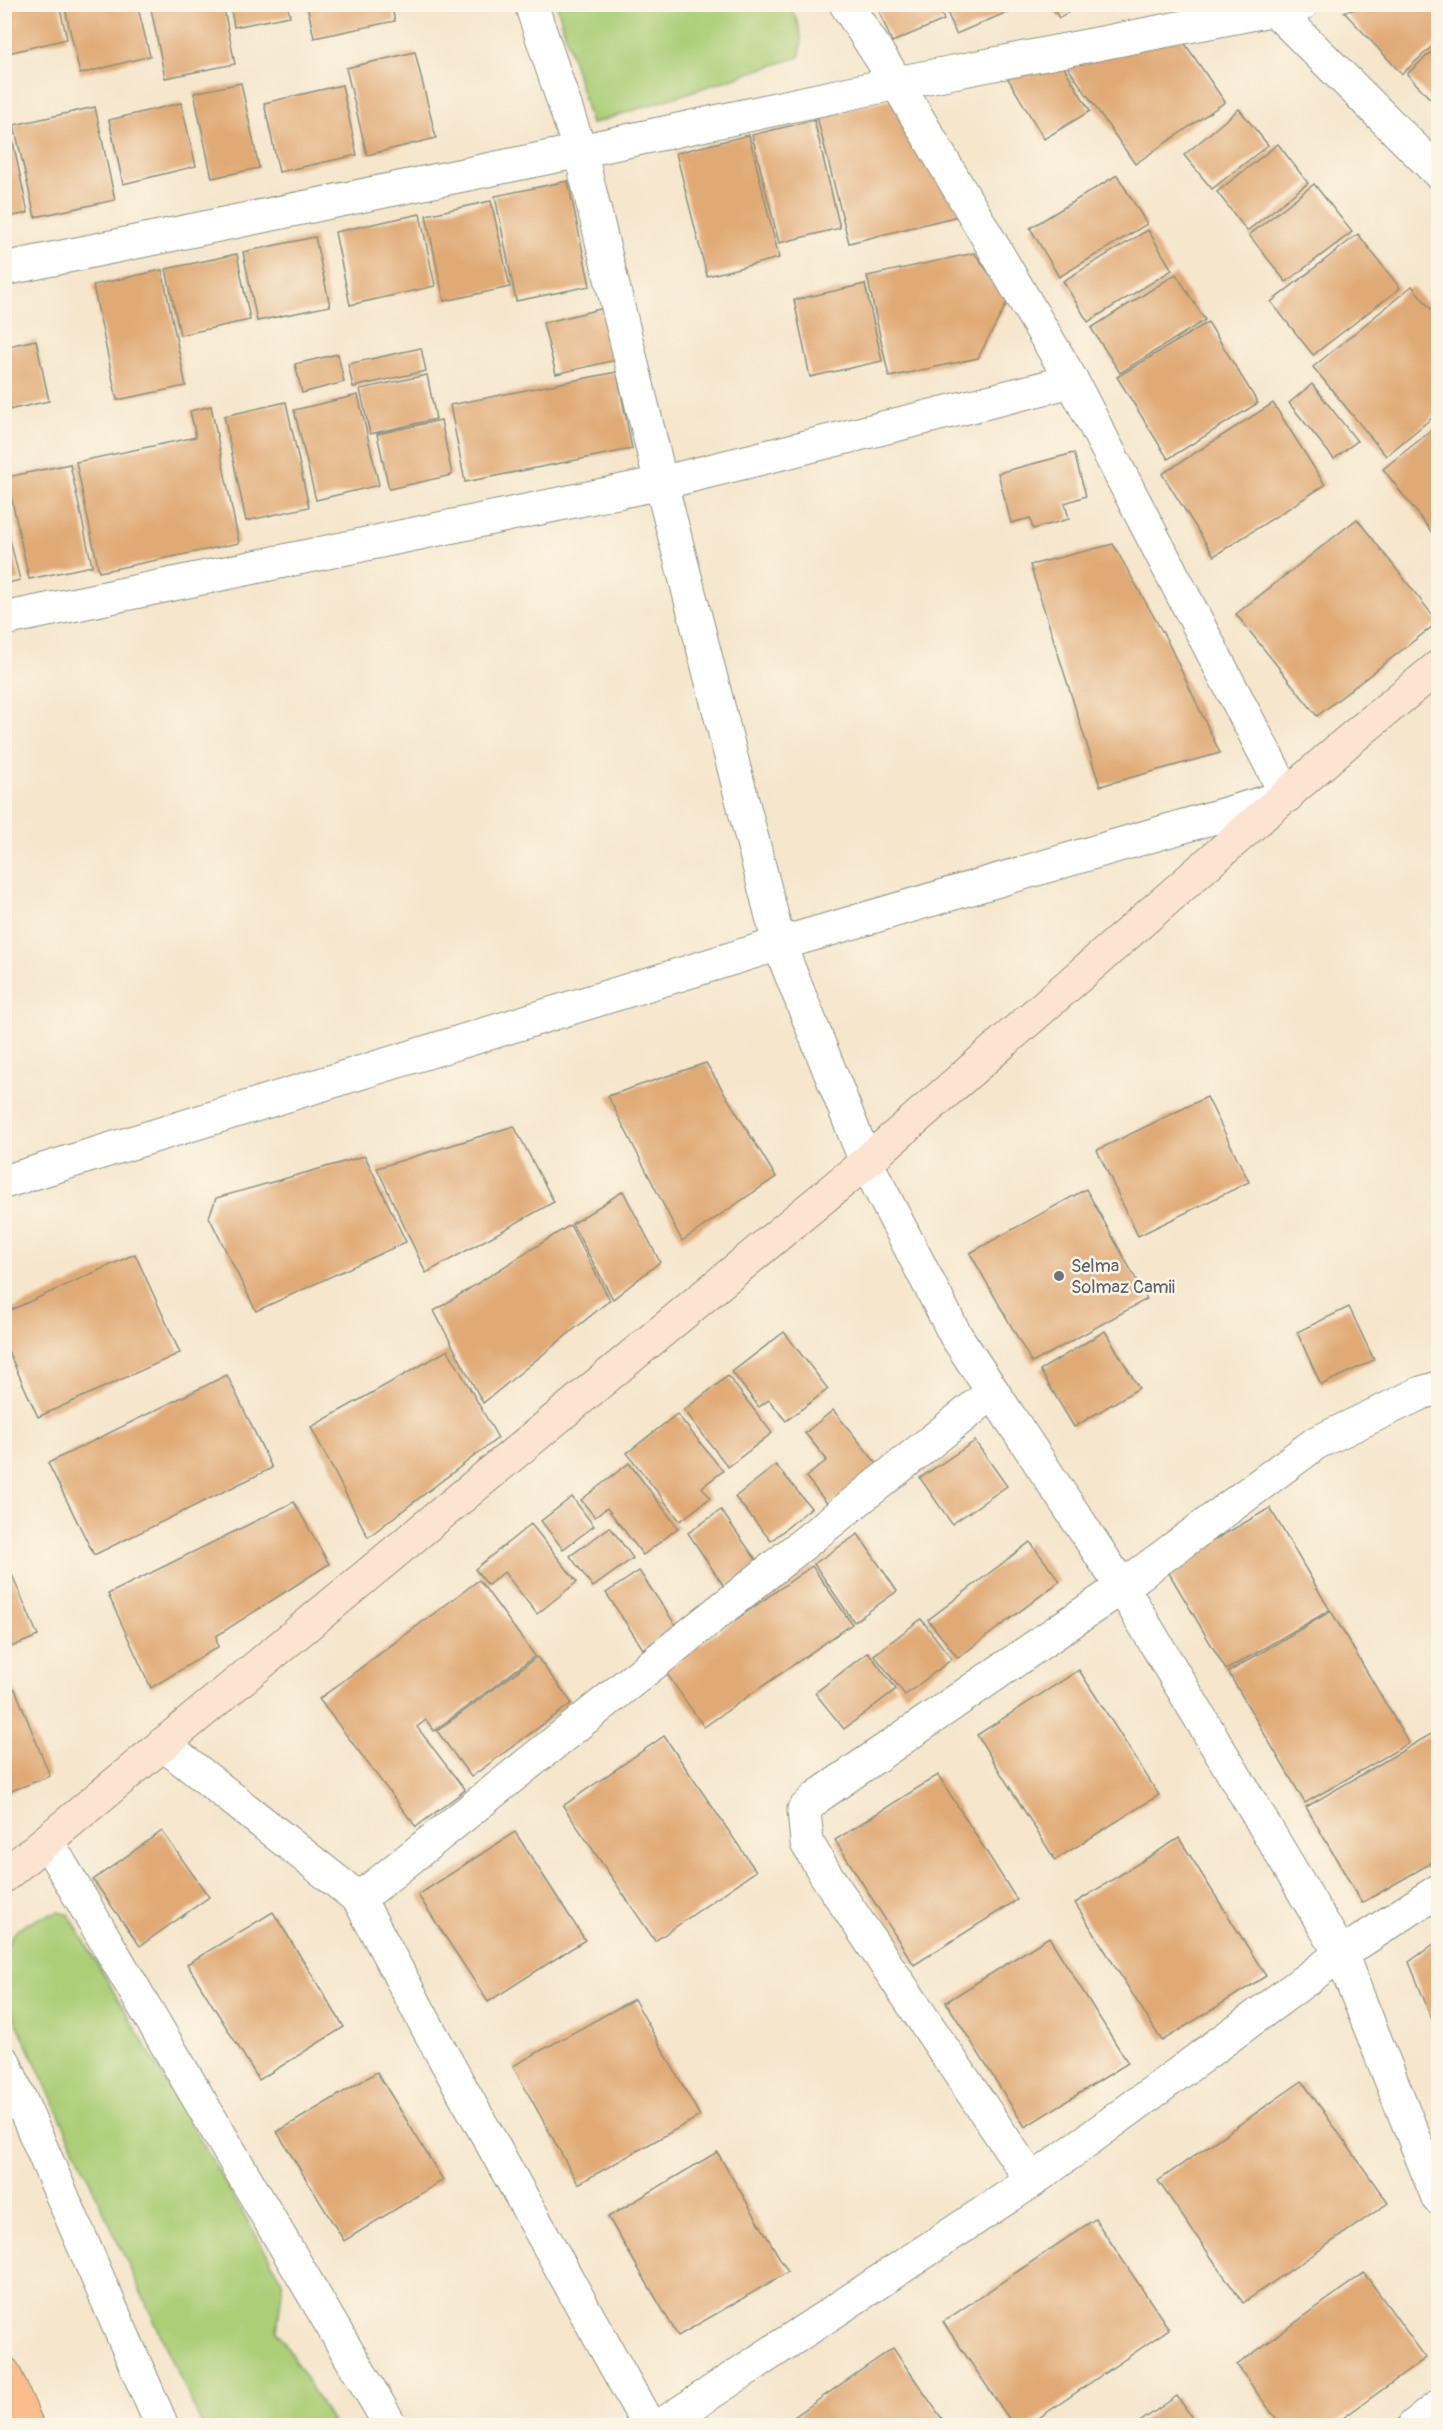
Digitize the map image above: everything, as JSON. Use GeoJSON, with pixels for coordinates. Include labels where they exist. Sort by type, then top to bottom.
{"type":"FeatureCollection","features":[{"type":"Feature","properties":{"kind":"highway"},"geometry":{"type":"LineString","coordinates":[[4,2373],[27,2426]]}},
{"type":"Feature","properties":{"kind":"street"},"geometry":{"type":"LineString","coordinates":[[531,4],[580,151],[661,483],[779,944],[866,1162],[956,1336],[1122,1587],[1341,1954],[1438,2198]]}},
{"type":"Feature","properties":{"kind":"street"},"geometry":{"type":"LineString","coordinates":[[846,4],[897,83],[1072,381],[1287,796]]}},
{"type":"Feature","properties":{"kind":"street"},"geometry":{"type":"LineString","coordinates":[[4,269],[580,151],[897,83],[1281,7],[1438,172]]}},
{"type":"Feature","properties":{"kind":"street"},"geometry":{"type":"LineString","coordinates":[[4,619],[661,483],[1072,381]]}},
{"type":"Feature","properties":{"kind":"street"},"geometry":{"type":"LineString","coordinates":[[4,1876],[866,1162],[1347,742],[1438,667]]}},
{"type":"Feature","properties":{"kind":"street"},"geometry":{"type":"LineString","coordinates":[[4,1182],[779,944],[1287,796]]}},
{"type":"Feature","properties":{"kind":"street"},"geometry":{"type":"LineString","coordinates":[[1032,2181],[826,1875],[807,1844],[804,1810],[817,1797],[1122,1587],[1316,1443],[1421,1393],[1438,1388]]}},
{"type":"Feature","properties":{"kind":"street"},"geometry":{"type":"LineString","coordinates":[[359,1899],[993,1392]]}},
{"type":"Feature","properties":{"kind":"street"},"geometry":{"type":"LineString","coordinates":[[163,1744],[359,1899],[431,2034],[649,2426]]}},
{"type":"Feature","properties":{"kind":"street"},"geometry":{"type":"LineString","coordinates":[[47,1841],[391,2426]]}},
{"type":"Feature","properties":{"kind":"street"},"geometry":{"type":"LineString","coordinates":[[660,2426],[1032,2181],[1341,1954],[1438,1891]]}},
{"type":"Feature","properties":{"kind":"street"},"geometry":{"type":"LineString","coordinates":[[4,2062],[162,2426]]}},
{"type":"Feature","properties":{"kind":"street"},"geometry":{"type":"LineString","coordinates":[[1414,2426],[1438,2407]]}},
{"type":"Feature","properties":{"kind":"green space"},"geometry":{"type":"Polygon","coordinates":[[[557,5],[789,5],[800,30],[801,50],[799,57],[591,124],[557,5]]]}},
{"type":"Feature","properties":{"kind":"green space"},"geometry":{"type":"Polygon","coordinates":[[[59,1912],[69,1915],[283,2282],[277,2331],[334,2425],[202,2425],[5,1997],[6,1950],[10,1939],[26,1924],[59,1912]]]}},
{"type":"Feature","properties":{"kind":"building"},"geometry":{"type":"Polygon","coordinates":[[[4,4],[59,4],[67,39],[4,54],[4,4]]]}},
{"type":"Feature","properties":{"kind":"building"},"geometry":{"type":"Polygon","coordinates":[[[64,4],[137,4],[150,56],[80,74],[64,4]]]}},
{"type":"Feature","properties":{"kind":"building"},"geometry":{"type":"Polygon","coordinates":[[[150,4],[223,4],[235,64],[165,78],[150,4]]]}},
{"type":"Feature","properties":{"kind":"building"},"geometry":{"type":"Polygon","coordinates":[[[230,4],[287,4],[290,16],[234,27],[230,4]]]}},
{"type":"Feature","properties":{"kind":"building"},"geometry":{"type":"Polygon","coordinates":[[[307,4],[391,4],[395,21],[314,38],[307,4]]]}},
{"type":"Feature","properties":{"kind":"building"},"geometry":{"type":"Polygon","coordinates":[[[876,4],[938,4],[944,20],[892,42],[876,4]]]}},
{"type":"Feature","properties":{"kind":"building"},"geometry":{"type":"Polygon","coordinates":[[[944,4],[1010,4],[1012,10],[956,34],[944,4]]]}},
{"type":"Feature","properties":{"kind":"building"},"geometry":{"type":"Polygon","coordinates":[[[1050,4],[1082,4],[1059,18],[1050,4]]]}},
{"type":"Feature","properties":{"kind":"building"},"geometry":{"type":"Polygon","coordinates":[[[1374,4],[1438,4],[1438,41],[1402,74],[1344,12],[1374,4]]]}},
{"type":"Feature","properties":{"kind":"building"},"geometry":{"type":"Polygon","coordinates":[[[1181,38],[1225,102],[1135,164],[1064,62],[1181,38]]]}},
{"type":"Feature","properties":{"kind":"building"},"geometry":{"type":"Polygon","coordinates":[[[1438,46],[1438,107],[1407,74],[1438,46]]]}},
{"type":"Feature","properties":{"kind":"building"},"geometry":{"type":"Polygon","coordinates":[[[415,52],[436,138],[367,155],[346,68],[415,52]]]}},
{"type":"Feature","properties":{"kind":"building"},"geometry":{"type":"Polygon","coordinates":[[[1062,64],[1090,111],[1044,139],[1007,77],[1062,64]]]}},
{"type":"Feature","properties":{"kind":"building"},"geometry":{"type":"Polygon","coordinates":[[[241,83],[259,168],[212,178],[194,93],[241,83]]]}},
{"type":"Feature","properties":{"kind":"building"},"geometry":{"type":"Polygon","coordinates":[[[342,85],[357,155],[279,172],[264,103],[342,85]]]}},
{"type":"Feature","properties":{"kind":"building"},"geometry":{"type":"Polygon","coordinates":[[[892,99],[962,215],[849,243],[817,117],[892,99]]]}},
{"type":"Feature","properties":{"kind":"building"},"geometry":{"type":"Polygon","coordinates":[[[181,103],[196,166],[123,184],[109,120],[181,103]]]}},
{"type":"Feature","properties":{"kind":"building"},"geometry":{"type":"Polygon","coordinates":[[[95,107],[115,200],[35,217],[14,125],[95,107]]]}},
{"type":"Feature","properties":{"kind":"building"},"geometry":{"type":"Polygon","coordinates":[[[1239,109],[1268,145],[1212,189],[1184,155],[1239,109]]]}},
{"type":"Feature","properties":{"kind":"building"},"geometry":{"type":"Polygon","coordinates":[[[814,120],[840,228],[779,243],[752,135],[814,120]]]}},
{"type":"Feature","properties":{"kind":"building"},"geometry":{"type":"Polygon","coordinates":[[[749,135],[779,258],[707,276],[676,153],[749,135]]]}},
{"type":"Feature","properties":{"kind":"building"},"geometry":{"type":"Polygon","coordinates":[[[13,142],[28,213],[4,218],[4,144],[13,142]]]}},
{"type":"Feature","properties":{"kind":"building"},"geometry":{"type":"Polygon","coordinates":[[[1278,144],[1308,183],[1247,231],[1217,192],[1278,144]]]}},
{"type":"Feature","properties":{"kind":"building"},"geometry":{"type":"Polygon","coordinates":[[[1117,175],[1147,224],[1059,277],[1030,228],[1117,175]]]}},
{"type":"Feature","properties":{"kind":"building"},"geometry":{"type":"Polygon","coordinates":[[[568,181],[590,286],[516,301],[495,196],[568,181]]]}},
{"type":"Feature","properties":{"kind":"building"},"geometry":{"type":"Polygon","coordinates":[[[1314,184],[1352,232],[1286,282],[1249,235],[1314,184]]]}},
{"type":"Feature","properties":{"kind":"building"},"geometry":{"type":"Polygon","coordinates":[[[491,201],[510,287],[444,301],[426,215],[491,201]]]}},
{"type":"Feature","properties":{"kind":"building"},"geometry":{"type":"Polygon","coordinates":[[[420,214],[435,286],[350,305],[335,232],[420,214]]]}},
{"type":"Feature","properties":{"kind":"building"},"geometry":{"type":"Polygon","coordinates":[[[1148,230],[1172,270],[1088,322],[1063,281],[1148,230]]]}},
{"type":"Feature","properties":{"kind":"building"},"geometry":{"type":"Polygon","coordinates":[[[1358,234],[1400,288],[1313,355],[1271,302],[1358,234]]]}},
{"type":"Feature","properties":{"kind":"building"},"geometry":{"type":"Polygon","coordinates":[[[315,237],[330,306],[257,321],[243,252],[315,237]]]}},
{"type":"Feature","properties":{"kind":"building"},"geometry":{"type":"Polygon","coordinates":[[[974,253],[1009,299],[978,358],[889,377],[867,276],[974,253]]]}},
{"type":"Feature","properties":{"kind":"building"},"geometry":{"type":"Polygon","coordinates":[[[237,254],[250,320],[180,335],[166,269],[237,254]]]}},
{"type":"Feature","properties":{"kind":"building"},"geometry":{"type":"Polygon","coordinates":[[[162,270],[186,386],[117,400],[93,285],[162,270]]]}},
{"type":"Feature","properties":{"kind":"building"},"geometry":{"type":"Polygon","coordinates":[[[1176,274],[1205,320],[1120,373],[1091,328],[1176,274]]]}},
{"type":"Feature","properties":{"kind":"building"},"geometry":{"type":"Polygon","coordinates":[[[865,284],[882,361],[810,377],[794,300],[865,284]]]}},
{"type":"Feature","properties":{"kind":"building"},"geometry":{"type":"Polygon","coordinates":[[[1412,286],[1438,318],[1438,413],[1386,456],[1313,367],[1412,286]]]}},
{"type":"Feature","properties":{"kind":"building"},"geometry":{"type":"Polygon","coordinates":[[[604,308],[616,360],[556,374],[543,323],[604,308]]]}},
{"type":"Feature","properties":{"kind":"building"},"geometry":{"type":"Polygon","coordinates":[[[1208,322],[1258,403],[1168,459],[1117,377],[1208,322]]]}},
{"type":"Feature","properties":{"kind":"building"},"geometry":{"type":"Polygon","coordinates":[[[36,340],[49,401],[4,411],[4,347],[36,340]]]}},
{"type":"Feature","properties":{"kind":"building"},"geometry":{"type":"Polygon","coordinates":[[[421,348],[426,371],[353,387],[348,364],[421,348]]]}},
{"type":"Feature","properties":{"kind":"building"},"geometry":{"type":"Polygon","coordinates":[[[338,354],[344,382],[302,393],[295,364],[338,354]]]}},
{"type":"Feature","properties":{"kind":"building"},"geometry":{"type":"Polygon","coordinates":[[[617,372],[632,449],[465,482],[450,405],[617,372]]]}},
{"type":"Feature","properties":{"kind":"building"},"geometry":{"type":"Polygon","coordinates":[[[427,375],[436,419],[370,434],[360,389],[427,375]]]}},
{"type":"Feature","properties":{"kind":"building"},"geometry":{"type":"Polygon","coordinates":[[[1312,384],[1357,441],[1334,459],[1289,403],[1312,384]]]}},
{"type":"Feature","properties":{"kind":"building"},"geometry":{"type":"Polygon","coordinates":[[[358,395],[379,485],[316,500],[294,410],[358,395]]]}},
{"type":"Feature","properties":{"kind":"building"},"geometry":{"type":"Polygon","coordinates":[[[286,402],[309,507],[246,521],[224,416],[286,402]]]}},
{"type":"Feature","properties":{"kind":"building"},"geometry":{"type":"Polygon","coordinates":[[[1273,403],[1325,485],[1214,556],[1162,474],[1273,403]]]}},
{"type":"Feature","properties":{"kind":"building"},"geometry":{"type":"Polygon","coordinates":[[[211,406],[239,543],[99,572],[76,462],[196,437],[190,411],[211,406]]]}},
{"type":"Feature","properties":{"kind":"building"},"geometry":{"type":"Polygon","coordinates":[[[441,420],[452,475],[389,489],[377,434],[441,420]]]}},
{"type":"Feature","properties":{"kind":"building"},"geometry":{"type":"Polygon","coordinates":[[[1438,425],[1438,540],[1383,469],[1438,425]]]}},
{"type":"Feature","properties":{"kind":"building"},"geometry":{"type":"Polygon","coordinates":[[[1074,453],[1086,496],[1065,503],[1069,519],[1033,529],[1030,518],[1011,523],[998,473],[1074,453]]]}},
{"type":"Feature","properties":{"kind":"building"},"geometry":{"type":"Polygon","coordinates":[[[70,464],[92,566],[29,579],[7,477],[70,464]]]}},
{"type":"Feature","properties":{"kind":"building"},"geometry":{"type":"Polygon","coordinates":[[[4,516],[20,580],[4,584],[4,516]]]}},
{"type":"Feature","properties":{"kind":"building"},"geometry":{"type":"Polygon","coordinates":[[[1357,519],[1438,622],[1317,716],[1236,614],[1357,519]]]}},
{"type":"Feature","properties":{"kind":"building"},"geometry":{"type":"Polygon","coordinates":[[[1113,544],[1167,640],[1220,753],[1100,786],[1030,565],[1113,544]]]}},
{"type":"Feature","properties":{"kind":"building"},"geometry":{"type":"Polygon","coordinates":[[[706,1063],[776,1177],[682,1241],[608,1096],[706,1063]]]}},
{"type":"Feature","properties":{"kind":"building"},"geometry":{"type":"Polygon","coordinates":[[[1207,1097],[1249,1182],[1138,1236],[1097,1150],[1207,1097]]]}},
{"type":"Feature","properties":{"kind":"building"},"geometry":{"type":"Polygon","coordinates":[[[514,1126],[554,1202],[426,1273],[377,1168],[514,1126]]]}},
{"type":"Feature","properties":{"kind":"building"},"geometry":{"type":"Polygon","coordinates":[[[365,1156],[406,1242],[256,1311],[209,1217],[216,1198],[365,1156]]]}},
{"type":"Feature","properties":{"kind":"building","name":"Selma Solmaz Camii"},"geometry":{"type":"Polygon","coordinates":[[[1086,1189],[1147,1299],[1032,1363],[970,1253],[1086,1189]]]}},
{"type":"Feature","properties":{"kind":"building"},"geometry":{"type":"Polygon","coordinates":[[[623,1191],[660,1262],[613,1299],[572,1224],[623,1191]]]}},
{"type":"Feature","properties":{"kind":"building"},"geometry":{"type":"Polygon","coordinates":[[[570,1225],[610,1300],[483,1403],[434,1311],[570,1225]]]}},
{"type":"Feature","properties":{"kind":"building"},"geometry":{"type":"Polygon","coordinates":[[[135,1254],[180,1353],[38,1417],[4,1342],[4,1313],[135,1254]]]}},
{"type":"Feature","properties":{"kind":"building"},"geometry":{"type":"Polygon","coordinates":[[[1349,1307],[1374,1360],[1321,1385],[1297,1332],[1349,1307]]]}},
{"type":"Feature","properties":{"kind":"building"},"geometry":{"type":"Polygon","coordinates":[[[1105,1331],[1139,1388],[1074,1427],[1040,1370],[1105,1331]]]}},
{"type":"Feature","properties":{"kind":"building"},"geometry":{"type":"Polygon","coordinates":[[[784,1332],[828,1389],[786,1421],[769,1400],[759,1407],[732,1372],[784,1332]]]}},
{"type":"Feature","properties":{"kind":"building"},"geometry":{"type":"Polygon","coordinates":[[[448,1350],[498,1438],[368,1537],[311,1427],[448,1350]]]}},
{"type":"Feature","properties":{"kind":"building"},"geometry":{"type":"Polygon","coordinates":[[[227,1375],[272,1468],[94,1555],[48,1463],[227,1375]]]}},
{"type":"Feature","properties":{"kind":"building"},"geometry":{"type":"Polygon","coordinates":[[[728,1376],[772,1433],[728,1467],[684,1410],[728,1376]]]}},
{"type":"Feature","properties":{"kind":"building"},"geometry":{"type":"Polygon","coordinates":[[[833,1410],[878,1465],[829,1506],[806,1477],[827,1460],[805,1433],[833,1410]]]}},
{"type":"Feature","properties":{"kind":"building"},"geometry":{"type":"Polygon","coordinates":[[[677,1414],[723,1471],[702,1487],[710,1498],[680,1521],[627,1453],[677,1414]]]}},
{"type":"Feature","properties":{"kind":"building"},"geometry":{"type":"Polygon","coordinates":[[[975,1441],[1007,1486],[952,1524],[920,1478],[975,1441]]]}},
{"type":"Feature","properties":{"kind":"building"},"geometry":{"type":"Polygon","coordinates":[[[629,1463],[678,1528],[643,1555],[607,1508],[595,1517],[581,1500],[629,1463]]]}},
{"type":"Feature","properties":{"kind":"building"},"geometry":{"type":"Polygon","coordinates":[[[776,1465],[811,1508],[771,1541],[735,1497],[776,1465]]]}},
{"type":"Feature","properties":{"kind":"building"},"geometry":{"type":"Polygon","coordinates":[[[572,1497],[594,1526],[563,1549],[541,1521],[572,1497]]]}},
{"type":"Feature","properties":{"kind":"building"},"geometry":{"type":"Polygon","coordinates":[[[294,1502],[329,1564],[216,1636],[218,1647],[151,1688],[108,1594],[294,1502]]]}},
{"type":"Feature","properties":{"kind":"building"},"geometry":{"type":"Polygon","coordinates":[[[1270,1508],[1330,1610],[1226,1670],[1166,1568],[1270,1508]]]}},
{"type":"Feature","properties":{"kind":"building"},"geometry":{"type":"Polygon","coordinates":[[[721,1510],[759,1564],[725,1588],[688,1533],[721,1510]]]}},
{"type":"Feature","properties":{"kind":"building"},"geometry":{"type":"Polygon","coordinates":[[[531,1524],[577,1582],[537,1614],[504,1572],[488,1585],[475,1569],[531,1524]]]}},
{"type":"Feature","properties":{"kind":"building"},"geometry":{"type":"Polygon","coordinates":[[[610,1527],[633,1558],[593,1587],[570,1556],[610,1527]]]}},
{"type":"Feature","properties":{"kind":"building"},"geometry":{"type":"Polygon","coordinates":[[[858,1534],[897,1591],[854,1622],[814,1564],[858,1534]]]}},
{"type":"Feature","properties":{"kind":"building"},"geometry":{"type":"Polygon","coordinates":[[[1030,1542],[1060,1581],[958,1658],[928,1620],[1030,1542]]]}},
{"type":"Feature","properties":{"kind":"building"},"geometry":{"type":"Polygon","coordinates":[[[4,1556],[38,1636],[4,1650],[4,1556]]]}},
{"type":"Feature","properties":{"kind":"building"},"geometry":{"type":"Polygon","coordinates":[[[812,1566],[852,1624],[704,1727],[664,1670],[812,1566]]]}},
{"type":"Feature","properties":{"kind":"building"},"geometry":{"type":"Polygon","coordinates":[[[639,1571],[677,1627],[643,1649],[606,1593],[639,1571]]]}},
{"type":"Feature","properties":{"kind":"building"},"geometry":{"type":"Polygon","coordinates":[[[479,1580],[535,1656],[434,1731],[426,1720],[417,1727],[465,1790],[416,1827],[319,1699],[479,1580]]]}},
{"type":"Feature","properties":{"kind":"building"},"geometry":{"type":"Polygon","coordinates":[[[1331,1611],[1409,1743],[1305,1803],[1228,1672],[1331,1611]]]}},
{"type":"Feature","properties":{"kind":"building"},"geometry":{"type":"Polygon","coordinates":[[[921,1619],[952,1659],[905,1695],[874,1655],[921,1619]]]}},
{"type":"Feature","properties":{"kind":"building"},"geometry":{"type":"Polygon","coordinates":[[[868,1652],[896,1689],[844,1729],[815,1693],[868,1652]]]}},
{"type":"Feature","properties":{"kind":"building"},"geometry":{"type":"Polygon","coordinates":[[[537,1657],[572,1703],[471,1777],[437,1731],[537,1657]]]}},
{"type":"Feature","properties":{"kind":"building"},"geometry":{"type":"Polygon","coordinates":[[[1079,1670],[1159,1795],[1055,1860],[977,1735],[1079,1670]]]}},
{"type":"Feature","properties":{"kind":"building"},"geometry":{"type":"Polygon","coordinates":[[[15,1689],[50,1776],[4,1794],[4,1693],[15,1689]]]}},
{"type":"Feature","properties":{"kind":"building"},"geometry":{"type":"Polygon","coordinates":[[[1438,1730],[1438,1859],[1362,1903],[1306,1807],[1438,1730]]]}},
{"type":"Feature","properties":{"kind":"building"},"geometry":{"type":"Polygon","coordinates":[[[664,1736],[756,1871],[655,1941],[563,1806],[664,1736]]]}},
{"type":"Feature","properties":{"kind":"building"},"geometry":{"type":"Polygon","coordinates":[[[938,1775],[1017,1900],[914,1965],[835,1840],[938,1775]]]}},
{"type":"Feature","properties":{"kind":"building"},"geometry":{"type":"Polygon","coordinates":[[[162,1831],[209,1897],[140,1946],[93,1880],[162,1831]]]}},
{"type":"Feature","properties":{"kind":"building"},"geometry":{"type":"Polygon","coordinates":[[[515,1832],[585,1940],[488,2002],[418,1895],[515,1832]]]}},
{"type":"Feature","properties":{"kind":"building"},"geometry":{"type":"Polygon","coordinates":[[[1179,1838],[1266,1976],[1162,2041],[1075,1903],[1179,1838]]]}},
{"type":"Feature","properties":{"kind":"building"},"geometry":{"type":"Polygon","coordinates":[[[273,1912],[344,2027],[259,2080],[187,1964],[273,1912]]]}},
{"type":"Feature","properties":{"kind":"building"},"geometry":{"type":"Polygon","coordinates":[[[1049,1937],[1128,2063],[1025,2127],[946,2002],[1049,1937]]]}},
{"type":"Feature","properties":{"kind":"building"},"geometry":{"type":"Polygon","coordinates":[[[1438,1941],[1438,2034],[1409,1962],[1438,1941]]]}},
{"type":"Feature","properties":{"kind":"building"},"geometry":{"type":"Polygon","coordinates":[[[634,1999],[700,2116],[578,2184],[513,2066],[634,1999]]]}},
{"type":"Feature","properties":{"kind":"building"},"geometry":{"type":"Polygon","coordinates":[[[377,2072],[443,2180],[344,2241],[277,2132],[377,2072]]]}},
{"type":"Feature","properties":{"kind":"building"},"geometry":{"type":"Polygon","coordinates":[[[1302,2081],[1388,2203],[1243,2303],[1158,2181],[1302,2081]]]}},
{"type":"Feature","properties":{"kind":"building"},"geometry":{"type":"Polygon","coordinates":[[[717,2152],[788,2272],[678,2336],[608,2217],[717,2152]]]}},
{"type":"Feature","properties":{"kind":"building"},"geometry":{"type":"Polygon","coordinates":[[[1095,2219],[1169,2329],[1027,2426],[1014,2426],[943,2322],[1095,2219]]]}},
{"type":"Feature","properties":{"kind":"building"},"geometry":{"type":"Polygon","coordinates":[[[1364,2273],[1426,2358],[1332,2426],[1281,2426],[1237,2365],[1364,2273]]]}},
{"type":"Feature","properties":{"kind":"building"},"geometry":{"type":"Polygon","coordinates":[[[893,2348],[947,2426],[781,2426],[893,2348]]]}},
{"type":"Feature","properties":{"kind":"building"},"geometry":{"type":"Polygon","coordinates":[[[1177,2396],[1198,2426],[1134,2426],[1177,2396]]]}},
{"type":"Feature","properties":{"kind":"place","name":"Selma Solmaz Camii"},"geometry":{"type":"Point","coordinates":[1059,1276]}}]}
